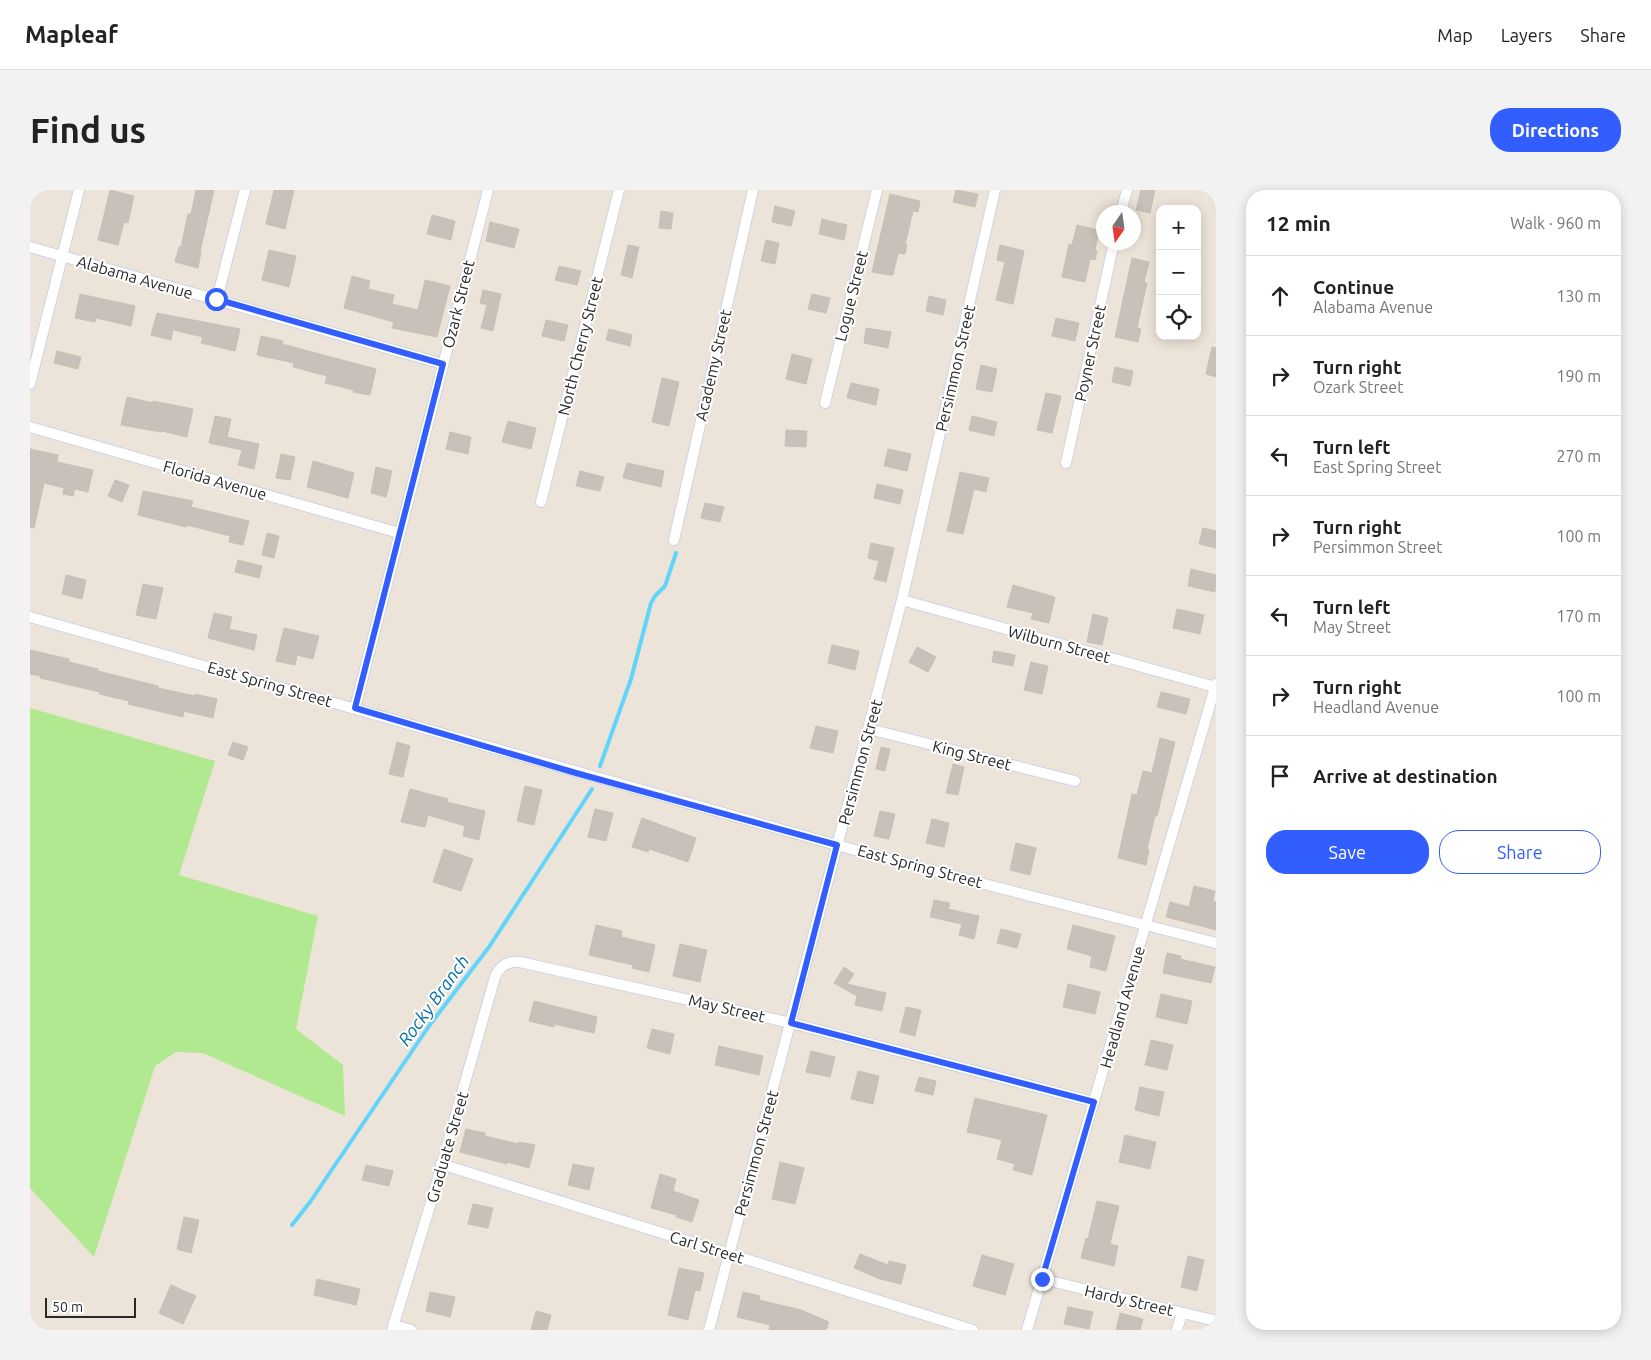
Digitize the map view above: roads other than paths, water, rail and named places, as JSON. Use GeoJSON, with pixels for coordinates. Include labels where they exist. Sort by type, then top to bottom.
{"type":"FeatureCollection","features":[{"type":"Feature","properties":{"kind":"street"},"geometry":{"type":"LineString","coordinates":[[30,384],[79,190]]}},
{"type":"Feature","properties":{"kind":"street"},"geometry":{"type":"LineString","coordinates":[[216,299],[245,190]]}},
{"type":"Feature","properties":{"kind":"street","name":"Ozark Street"},"geometry":{"type":"LineString","coordinates":[[355,708],[488,190]]}},
{"type":"Feature","properties":{"kind":"street","name":"North Cherry Street"},"geometry":{"type":"LineString","coordinates":[[541,502],[619,190]]}},
{"type":"Feature","properties":{"kind":"street","name":"Academy Street"},"geometry":{"type":"LineString","coordinates":[[674,540],[753,190]]}},
{"type":"Feature","properties":{"kind":"street","name":"Logue Street"},"geometry":{"type":"LineString","coordinates":[[825,402],[877,190]]}},
{"type":"Feature","properties":{"kind":"street","name":"Persimmon Street"},"geometry":{"type":"LineString","coordinates":[[709,1330],[902,600],[995,190]]}},
{"type":"Feature","properties":{"kind":"street"},"geometry":{"type":"LineString","coordinates":[[1123,205],[1126,190]]}},
{"type":"Feature","properties":{"kind":"street","name":"Alabama Avenue"},"geometry":{"type":"LineString","coordinates":[[30,247],[443,364]]}},
{"type":"Feature","properties":{"kind":"street","name":"Poyner Street"},"geometry":{"type":"LineString","coordinates":[[1066,463],[1112,250]]}},
{"type":"Feature","properties":{"kind":"street","name":"Florida Avenue"},"geometry":{"type":"LineString","coordinates":[[30,427],[399,533]]}},
{"type":"Feature","properties":{"kind":"street","name":"Wilburn Street"},"geometry":{"type":"LineString","coordinates":[[902,600],[1216,685]]}},
{"type":"Feature","properties":{"kind":"street","name":"East Spring Street"},"geometry":{"type":"LineString","coordinates":[[30,617],[355,708],[576,773],[837,845],[1216,943]]}},
{"type":"Feature","properties":{"kind":"street","name":"Headland Avenue"},"geometry":{"type":"LineString","coordinates":[[1027,1330],[1216,685]]}},
{"type":"Feature","properties":{"kind":"street","name":"King Street"},"geometry":{"type":"LineString","coordinates":[[869,729],[1074,781]]}},
{"type":"Feature","properties":{"kind":"street","name":"May Street"},"geometry":{"type":"LineString","coordinates":[[504,965],[514,961],[520,962],[791,1023],[1094,1102]]}},
{"type":"Feature","properties":{"kind":"street","name":"Graduate Street"},"geometry":{"type":"LineString","coordinates":[[393,1328],[495,977],[504,965]]}},
{"type":"Feature","properties":{"kind":"street","name":"Carl Street"},"geometry":{"type":"LineString","coordinates":[[441,1164],[973,1330]]}},
{"type":"Feature","properties":{"kind":"street","name":"Hardy Street"},"geometry":{"type":"LineString","coordinates":[[1042,1279],[1216,1321]]}},
{"type":"Feature","properties":{"kind":"street"},"geometry":{"type":"LineString","coordinates":[[1177,1330],[1182,1313]]}},
{"type":"Feature","properties":{"kind":"street"},"geometry":{"type":"LineString","coordinates":[[393,1328],[411,1330]]}},
{"type":"Feature","properties":{"kind":"waterway","name":"Rocky Branch"},"geometry":{"type":"LineString","coordinates":[[600,766],[631,679],[651,603],[665,586],[676,553]]}},
{"type":"Feature","properties":{"kind":"waterway","name":"Rocky Branch"},"geometry":{"type":"LineString","coordinates":[[292,1225],[310,1202],[429,1026],[489,947],[592,789]]}}]}
